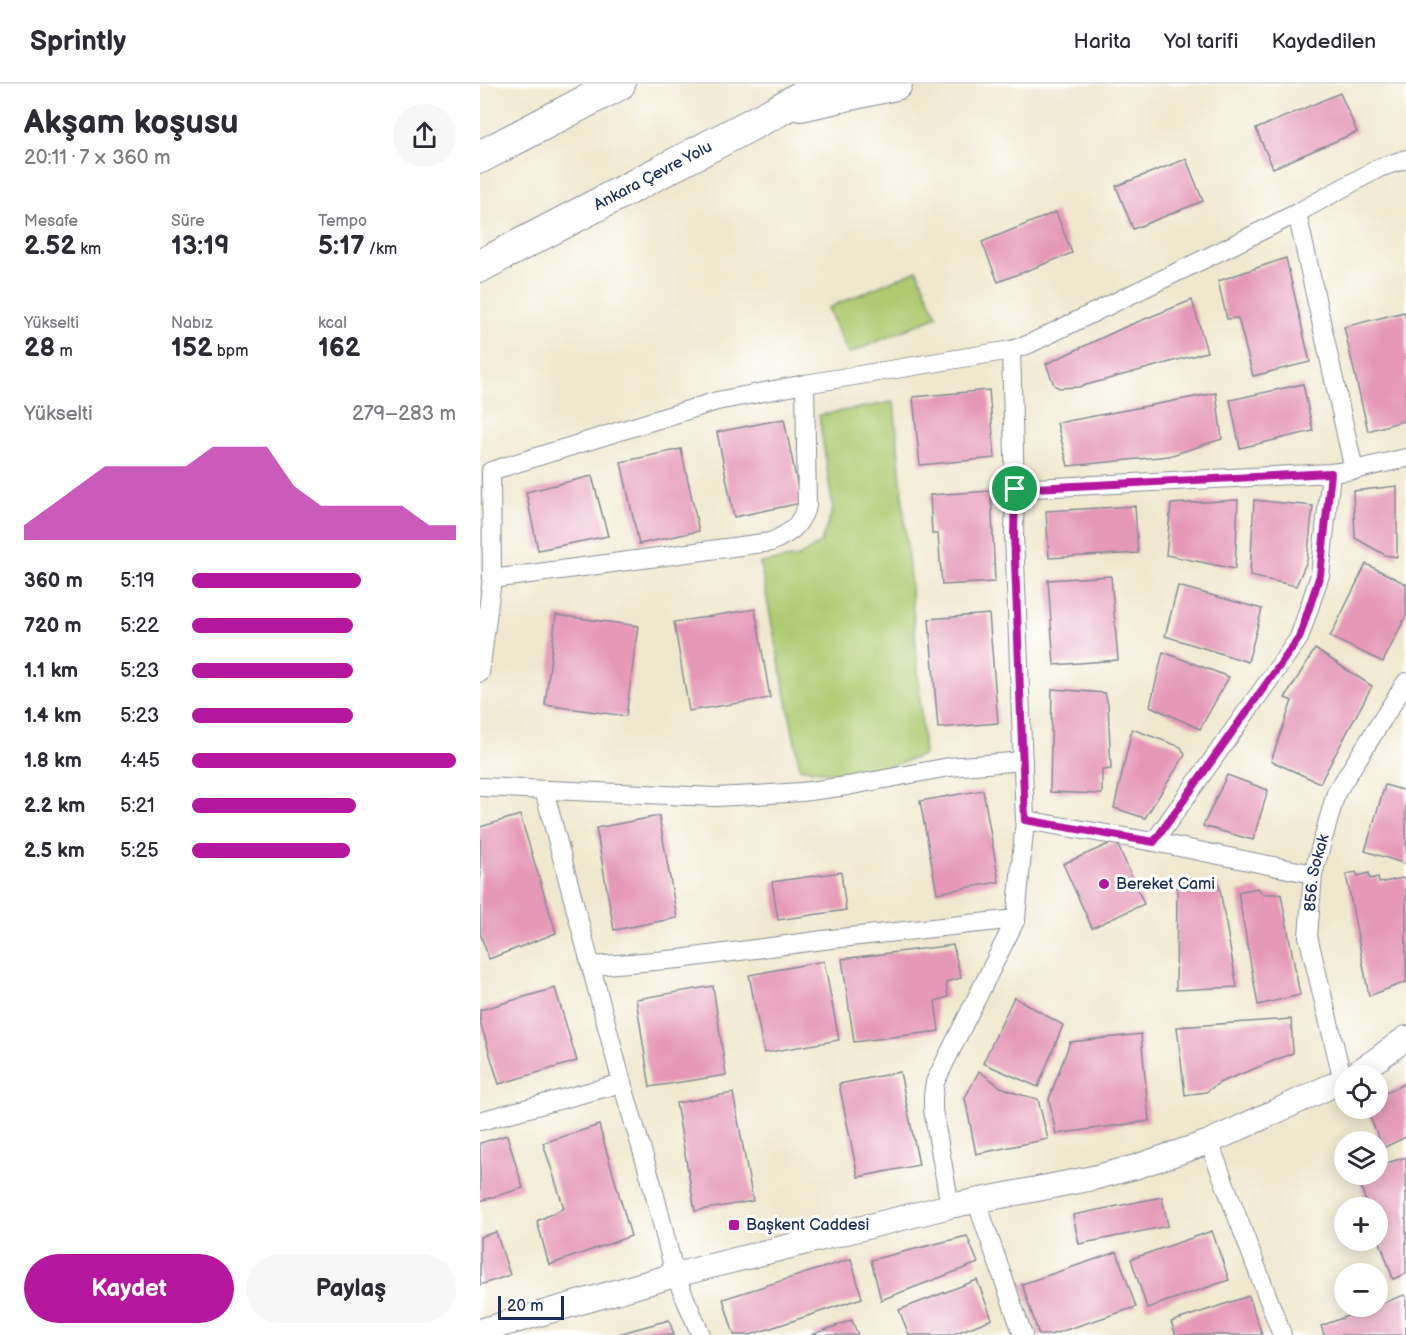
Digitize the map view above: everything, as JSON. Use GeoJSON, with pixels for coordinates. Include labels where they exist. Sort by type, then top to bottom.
{"type":"FeatureCollection","features":[{"type":"Feature","properties":{"kind":"highway"},"geometry":{"type":"LineString","coordinates":[[480,157],[619,84]]}},
{"type":"Feature","properties":{"kind":"highway","name":"Ankara Çevre Yolu"},"geometry":{"type":"LineString","coordinates":[[480,266],[777,111],[824,84]]}},
{"type":"Feature","properties":{"kind":"highway"},"geometry":{"type":"LineString","coordinates":[[777,111],[896,84]]}},
{"type":"Feature","properties":{"kind":"street"},"geometry":{"type":"LineString","coordinates":[[480,673],[492,579],[491,471],[717,401],[1011,350],[1027,345],[1297,213],[1379,168],[1406,159]]}},
{"type":"Feature","properties":{"kind":"street"},"geometry":{"type":"LineString","coordinates":[[1297,213],[1354,470]]}},
{"type":"Feature","properties":{"kind":"street"},"geometry":{"type":"LineString","coordinates":[[950,1206],[933,1110],[935,1082],[1016,919],[1025,820],[1014,535],[1011,350]]}},
{"type":"Feature","properties":{"kind":"street"},"geometry":{"type":"LineString","coordinates":[[492,579],[771,542],[788,534],[801,521],[807,506],[805,384]]}},
{"type":"Feature","properties":{"kind":"street"},"geometry":{"type":"LineString","coordinates":[[1015,489],[1331,473],[1406,458]]}},
{"type":"Feature","properties":{"kind":"street"},"geometry":{"type":"LineString","coordinates":[[1154,842],[1299,638],[1320,575],[1331,473]]}},
{"type":"Feature","properties":{"kind":"street","name":"856. Sokak"},"geometry":{"type":"LineString","coordinates":[[1340,1065],[1308,936],[1313,874],[1336,793],[1406,682]]}},
{"type":"Feature","properties":{"kind":"street"},"geometry":{"type":"LineString","coordinates":[[480,787],[714,797],[755,795],[802,792],[949,767],[1023,760]]}},
{"type":"Feature","properties":{"kind":"street"},"geometry":{"type":"LineString","coordinates":[[544,790],[675,1275],[701,1335]]}},
{"type":"Feature","properties":{"kind":"street"},"geometry":{"type":"LineString","coordinates":[[1025,820],[1154,842],[1313,874]]}},
{"type":"Feature","properties":{"kind":"street"},"geometry":{"type":"LineString","coordinates":[[592,966],[1016,919]]}},
{"type":"Feature","properties":{"kind":"street"},"geometry":{"type":"LineString","coordinates":[[1368,1065],[1406,1038]]}},
{"type":"Feature","properties":{"kind":"street"},"geometry":{"type":"LineString","coordinates":[[480,1121],[622,1083]]}},
{"type":"Feature","properties":{"kind":"street"},"geometry":{"type":"LineString","coordinates":[[480,1331],[675,1275],[950,1206],[1093,1178],[1134,1167],[1209,1142],[1334,1086]]}},
{"type":"Feature","properties":{"kind":"street"},"geometry":{"type":"LineString","coordinates":[[1209,1142],[1282,1335]]}},
{"type":"Feature","properties":{"kind":"street"},"geometry":{"type":"LineString","coordinates":[[976,1200],[1023,1335]]}},
{"type":"Feature","properties":{"kind":"green space"},"geometry":{"type":"Polygon","coordinates":[[[917,270],[937,316],[848,354],[828,308],[917,270]]]}},
{"type":"Feature","properties":{"kind":"green space"},"geometry":{"type":"Polygon","coordinates":[[[894,402],[924,755],[888,767],[866,778],[800,768],[760,563],[799,557],[821,542],[833,509],[819,415],[894,402]]]}},
{"type":"Feature","properties":{"kind":"building"},"geometry":{"type":"Polygon","coordinates":[[[1340,93],[1357,132],[1273,168],[1256,129],[1340,93]]]}},
{"type":"Feature","properties":{"kind":"building"},"geometry":{"type":"Polygon","coordinates":[[[1186,159],[1203,201],[1133,229],[1116,186],[1186,159]]]}},
{"type":"Feature","properties":{"kind":"building"},"geometry":{"type":"Polygon","coordinates":[[[1056,212],[1072,253],[998,282],[982,242],[1056,212]]]}},
{"type":"Feature","properties":{"kind":"building"},"geometry":{"type":"Polygon","coordinates":[[[1286,258],[1310,362],[1253,376],[1238,318],[1227,319],[1218,281],[1286,258]]]}},
{"type":"Feature","properties":{"kind":"building"},"geometry":{"type":"Polygon","coordinates":[[[1192,300],[1207,352],[1079,387],[1059,388],[1054,385],[1046,364],[1125,327],[1192,300]]]}},
{"type":"Feature","properties":{"kind":"building"},"geometry":{"type":"Polygon","coordinates":[[[1404,312],[1406,320],[1406,420],[1368,431],[1344,327],[1404,312]]]}},
{"type":"Feature","properties":{"kind":"building"},"geometry":{"type":"Polygon","coordinates":[[[1303,384],[1313,431],[1240,448],[1230,400],[1303,384]]]}},
{"type":"Feature","properties":{"kind":"building"},"geometry":{"type":"Polygon","coordinates":[[[989,390],[995,458],[920,465],[913,397],[989,390]]]}},
{"type":"Feature","properties":{"kind":"building"},"geometry":{"type":"Polygon","coordinates":[[[1216,393],[1222,439],[1169,456],[1068,466],[1057,423],[1216,393]]]}},
{"type":"Feature","properties":{"kind":"building"},"geometry":{"type":"Polygon","coordinates":[[[784,419],[801,503],[734,517],[717,432],[784,419]]]}},
{"type":"Feature","properties":{"kind":"building"},"geometry":{"type":"Polygon","coordinates":[[[681,449],[699,531],[639,544],[621,462],[681,449]]]}},
{"type":"Feature","properties":{"kind":"building"},"geometry":{"type":"Polygon","coordinates":[[[592,476],[608,536],[538,550],[526,492],[592,476]]]}},
{"type":"Feature","properties":{"kind":"building"},"geometry":{"type":"Polygon","coordinates":[[[1397,486],[1397,557],[1385,555],[1355,538],[1353,491],[1397,486]]]}},
{"type":"Feature","properties":{"kind":"building"},"geometry":{"type":"Polygon","coordinates":[[[991,491],[995,582],[942,585],[938,534],[932,534],[930,495],[991,491]]]}},
{"type":"Feature","properties":{"kind":"building"},"geometry":{"type":"Polygon","coordinates":[[[1238,500],[1235,569],[1166,555],[1171,504],[1238,500]]]}},
{"type":"Feature","properties":{"kind":"building"},"geometry":{"type":"Polygon","coordinates":[[[1254,500],[1313,506],[1307,561],[1296,586],[1250,576],[1254,500]]]}},
{"type":"Feature","properties":{"kind":"building"},"geometry":{"type":"Polygon","coordinates":[[[1135,506],[1138,553],[1049,558],[1046,511],[1135,506]]]}},
{"type":"Feature","properties":{"kind":"building"},"geometry":{"type":"Polygon","coordinates":[[[1366,564],[1406,584],[1406,616],[1383,662],[1330,637],[1366,564]]]}},
{"type":"Feature","properties":{"kind":"building"},"geometry":{"type":"Polygon","coordinates":[[[1111,576],[1118,660],[1054,665],[1048,580],[1111,576]]]}},
{"type":"Feature","properties":{"kind":"building"},"geometry":{"type":"Polygon","coordinates":[[[1178,586],[1262,609],[1248,662],[1165,636],[1178,586]]]}},
{"type":"Feature","properties":{"kind":"building"},"geometry":{"type":"Polygon","coordinates":[[[755,609],[770,698],[689,711],[674,622],[755,609]]]}},
{"type":"Feature","properties":{"kind":"building"},"geometry":{"type":"Polygon","coordinates":[[[989,614],[998,723],[938,728],[929,619],[989,614]]]}},
{"type":"Feature","properties":{"kind":"building"},"geometry":{"type":"Polygon","coordinates":[[[556,615],[638,626],[626,716],[545,705],[556,615]]]}},
{"type":"Feature","properties":{"kind":"building"},"geometry":{"type":"Polygon","coordinates":[[[1315,649],[1372,686],[1320,783],[1271,761],[1292,701],[1285,698],[1315,649]]]}},
{"type":"Feature","properties":{"kind":"building"},"geometry":{"type":"Polygon","coordinates":[[[1163,652],[1229,677],[1200,729],[1150,706],[1163,652]]]}},
{"type":"Feature","properties":{"kind":"building"},"geometry":{"type":"Polygon","coordinates":[[[1052,689],[1105,693],[1108,704],[1111,769],[1102,770],[1102,794],[1050,792],[1052,689]]]}},
{"type":"Feature","properties":{"kind":"building"},"geometry":{"type":"Polygon","coordinates":[[[1132,729],[1181,747],[1185,755],[1145,818],[1114,808],[1132,729]]]}},
{"type":"Feature","properties":{"kind":"building"},"geometry":{"type":"Polygon","coordinates":[[[1227,775],[1268,790],[1253,840],[1203,826],[1227,775]]]}},
{"type":"Feature","properties":{"kind":"building"},"geometry":{"type":"Polygon","coordinates":[[[1385,785],[1406,791],[1406,864],[1365,851],[1385,785]]]}},
{"type":"Feature","properties":{"kind":"building"},"geometry":{"type":"Polygon","coordinates":[[[983,790],[999,882],[937,893],[920,801],[983,790]]]}},
{"type":"Feature","properties":{"kind":"building"},"geometry":{"type":"Polygon","coordinates":[[[520,815],[556,933],[489,959],[480,933],[480,827],[520,815]]]}},
{"type":"Feature","properties":{"kind":"building"},"geometry":{"type":"Polygon","coordinates":[[[659,816],[677,918],[614,930],[596,828],[659,816]]]}},
{"type":"Feature","properties":{"kind":"building","name":"Bereket Cami"},"geometry":{"type":"Polygon","coordinates":[[[1116,841],[1144,904],[1092,928],[1063,864],[1116,841]]]}},
{"type":"Feature","properties":{"kind":"building"},"geometry":{"type":"Polygon","coordinates":[[[841,872],[846,910],[778,920],[772,882],[841,872]]]}},
{"type":"Feature","properties":{"kind":"building"},"geometry":{"type":"Polygon","coordinates":[[[1356,872],[1358,876],[1369,873],[1370,879],[1378,877],[1379,883],[1402,878],[1406,880],[1406,982],[1369,996],[1346,874],[1356,872]]]}},
{"type":"Feature","properties":{"kind":"building"},"geometry":{"type":"Polygon","coordinates":[[[1177,883],[1219,884],[1237,987],[1176,990],[1177,883]]]}},
{"type":"Feature","properties":{"kind":"building"},"geometry":{"type":"Polygon","coordinates":[[[1257,888],[1263,894],[1281,894],[1300,995],[1258,1005],[1238,892],[1257,888]]]}},
{"type":"Feature","properties":{"kind":"building"},"geometry":{"type":"Polygon","coordinates":[[[953,945],[961,978],[946,982],[948,997],[935,1001],[939,1031],[854,1042],[842,959],[953,945]]]}},
{"type":"Feature","properties":{"kind":"building"},"geometry":{"type":"Polygon","coordinates":[[[824,961],[839,1040],[764,1053],[749,975],[824,961]]]}},
{"type":"Feature","properties":{"kind":"building"},"geometry":{"type":"Polygon","coordinates":[[[713,986],[726,1075],[650,1087],[636,999],[713,986]]]}},
{"type":"Feature","properties":{"kind":"building"},"geometry":{"type":"Polygon","coordinates":[[[555,988],[577,1061],[499,1084],[480,1022],[480,1010],[555,988]]]}},
{"type":"Feature","properties":{"kind":"building"},"geometry":{"type":"Polygon","coordinates":[[[1014,997],[1063,1025],[1038,1087],[983,1063],[1014,997]]]}},
{"type":"Feature","properties":{"kind":"building"},"geometry":{"type":"Polygon","coordinates":[[[1291,1019],[1293,1053],[1219,1083],[1206,1092],[1185,1095],[1177,1027],[1291,1019]]]}},
{"type":"Feature","properties":{"kind":"building"},"geometry":{"type":"Polygon","coordinates":[[[1141,1034],[1149,1121],[1056,1134],[1049,1099],[1070,1042],[1141,1034]]]}},
{"type":"Feature","properties":{"kind":"building"},"geometry":{"type":"Polygon","coordinates":[[[979,1071],[1001,1087],[1038,1099],[1048,1139],[976,1154],[965,1098],[979,1071]]]}},
{"type":"Feature","properties":{"kind":"building"},"geometry":{"type":"Polygon","coordinates":[[[900,1072],[919,1165],[858,1177],[839,1084],[900,1072]]]}},
{"type":"Feature","properties":{"kind":"building"},"geometry":{"type":"Polygon","coordinates":[[[1406,1083],[1406,1137],[1388,1146],[1388,1131],[1376,1131],[1371,1119],[1388,1119],[1388,1092],[1406,1083]]]}},
{"type":"Feature","properties":{"kind":"building"},"geometry":{"type":"Polygon","coordinates":[[[733,1093],[753,1201],[695,1211],[676,1103],[733,1093]]]}},
{"type":"Feature","properties":{"kind":"building"},"geometry":{"type":"Polygon","coordinates":[[[599,1125],[631,1236],[549,1265],[537,1221],[564,1208],[543,1143],[599,1125]]]}},
{"type":"Feature","properties":{"kind":"building"},"geometry":{"type":"Polygon","coordinates":[[[507,1135],[523,1188],[480,1201],[480,1143],[507,1135]]]}},
{"type":"Feature","properties":{"kind":"building"},"geometry":{"type":"Polygon","coordinates":[[[1406,1157],[1406,1274],[1393,1279],[1383,1251],[1388,1251],[1388,1197],[1364,1197],[1361,1185],[1388,1185],[1388,1163],[1406,1157]]]}},
{"type":"Feature","properties":{"kind":"building"},"geometry":{"type":"Polygon","coordinates":[[[1162,1197],[1168,1226],[1079,1244],[1073,1215],[1162,1197]]]}},
{"type":"Feature","properties":{"kind":"building"},"geometry":{"type":"Polygon","coordinates":[[[1212,1231],[1229,1280],[1147,1308],[1131,1259],[1212,1231]]]}},
{"type":"Feature","properties":{"kind":"building"},"geometry":{"type":"Polygon","coordinates":[[[496,1232],[510,1275],[480,1285],[480,1237],[496,1232]]]}},
{"type":"Feature","properties":{"kind":"building"},"geometry":{"type":"Polygon","coordinates":[[[967,1236],[978,1263],[881,1300],[871,1260],[967,1236]]]}},
{"type":"Feature","properties":{"kind":"building"},"geometry":{"type":"Polygon","coordinates":[[[1117,1252],[1136,1307],[1050,1335],[1039,1335],[1022,1284],[1117,1252]]]}},
{"type":"Feature","properties":{"kind":"building"},"geometry":{"type":"Polygon","coordinates":[[[851,1259],[862,1298],[750,1335],[734,1335],[723,1299],[851,1259]]]}},
{"type":"Feature","properties":{"kind":"building"},"geometry":{"type":"Polygon","coordinates":[[[977,1280],[992,1319],[951,1335],[909,1335],[899,1310],[977,1280]]]}},
{"type":"Feature","properties":{"kind":"building"},"geometry":{"type":"Polygon","coordinates":[[[1404,1295],[1406,1297],[1406,1335],[1324,1335],[1321,1326],[1345,1317],[1388,1317],[1388,1301],[1404,1295]]]}},
{"type":"Feature","properties":{"kind":"building"},"geometry":{"type":"Polygon","coordinates":[[[1249,1296],[1262,1335],[1176,1335],[1171,1322],[1249,1296]]]}},
{"type":"Feature","properties":{"kind":"building"},"geometry":{"type":"Polygon","coordinates":[[[669,1320],[674,1335],[618,1335],[618,1334],[669,1320]]]}},
{"type":"Feature","properties":{"kind":"building"},"geometry":{"type":"Polygon","coordinates":[[[852,1320],[858,1335],[811,1335],[852,1320]]]}},
{"type":"Feature","properties":{"kind":"place","name":"Bereket Cami"},"geometry":{"type":"Point","coordinates":[1104,884]}},
{"type":"Feature","properties":{"kind":"place","name":"Başkent Caddesi"},"geometry":{"type":"Point","coordinates":[734,1225]}},
{"type":"Feature","properties":{"kind":"route"},"geometry":{"type":"LineString","coordinates":[[1331,473],[1320,575],[1299,638],[1154,842],[1025,820],[1014,535],[1015,489],[1331,473]]}}]}
